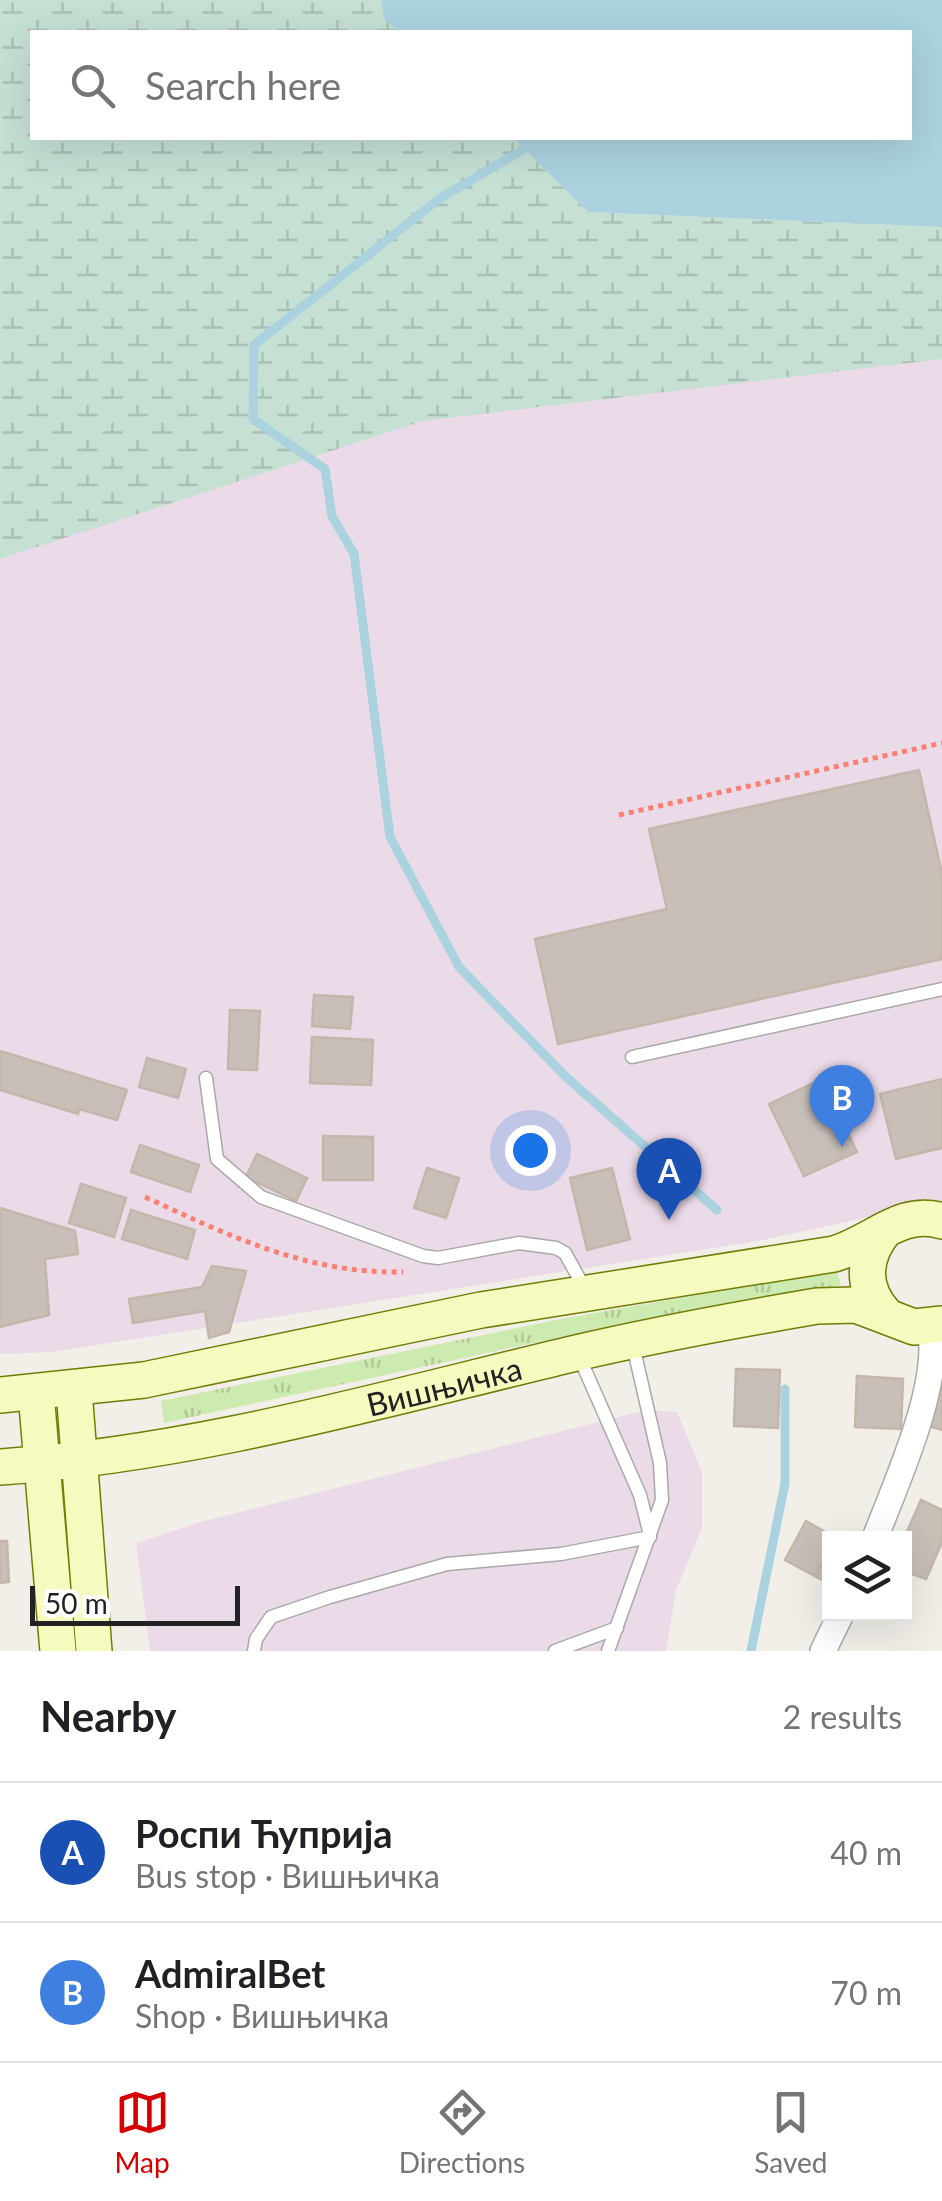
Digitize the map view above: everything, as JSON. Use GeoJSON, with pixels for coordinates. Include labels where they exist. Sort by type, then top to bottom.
{"type":"FeatureCollection","features":[{"type":"Feature","properties":{"kind":"street","name":"Вишњичка"},"geometry":{"type":"LineString","coordinates":[[0,1396],[74,1390],[586,1292],[834,1254],[913,1217],[942,1221]]}},
{"type":"Feature","properties":{"kind":"street"},"geometry":{"type":"LineString","coordinates":[[885,1230],[874,1242],[866,1272],[875,1303],[886,1314]]}},
{"type":"Feature","properties":{"kind":"street","name":"Вишњичка"},"geometry":{"type":"LineString","coordinates":[[0,1467],[80,1461],[280,1424],[632,1341],[828,1305],[856,1305],[914,1328],[936,1326]]}},
{"type":"Feature","properties":{"kind":"street"},"geometry":{"type":"LineString","coordinates":[[877,1531],[924,1400],[936,1348],[936,1326]]}},
{"type":"Feature","properties":{"kind":"street"},"geometry":{"type":"LineString","coordinates":[[74,1390],[94,1651]]}},
{"type":"Feature","properties":{"kind":"street"},"geometry":{"type":"LineString","coordinates":[[36,1393],[58,1651]]}},
{"type":"Feature","properties":{"kind":"street"},"geometry":{"type":"LineString","coordinates":[[824,1651],[837,1621]]}},
{"type":"Feature","properties":{"kind":"lane"},"geometry":{"type":"LineString","coordinates":[[632,1056],[942,989]]}},
{"type":"Feature","properties":{"kind":"lane"},"geometry":{"type":"LineString","coordinates":[[206,1078],[214,1152],[244,1188],[297,1213],[438,1258],[519,1243],[546,1246],[565,1253],[586,1292]]}},
{"type":"Feature","properties":{"kind":"lane"},"geometry":{"type":"LineString","coordinates":[[608,1651],[650,1537],[662,1481],[632,1341]]}},
{"type":"Feature","properties":{"kind":"lane"},"geometry":{"type":"LineString","coordinates":[[577,1353],[636,1485],[650,1537]]}},
{"type":"Feature","properties":{"kind":"lane"},"geometry":{"type":"LineString","coordinates":[[254,1651],[256,1638],[271,1617],[330,1597],[447,1564],[561,1554],[650,1537]]}},
{"type":"Feature","properties":{"kind":"lane"},"geometry":{"type":"LineString","coordinates":[[555,1651],[617,1628]]}},
{"type":"Feature","properties":{"kind":"path"},"geometry":{"type":"LineString","coordinates":[[619,815],[942,743]]}},
{"type":"Feature","properties":{"kind":"path"},"geometry":{"type":"LineString","coordinates":[[145,1198],[260,1250],[321,1266],[406,1272],[427,1267],[438,1258]]}},
{"type":"Feature","properties":{"kind":"shaded area"},"geometry":{"type":"Polygon","coordinates":[[[0,0],[381,0],[384,19],[397,30],[30,30],[30,140],[515,140],[588,212],[942,227],[942,1201],[758,1241],[52,1352],[0,1354],[0,0]]]}},
{"type":"Feature","properties":{"kind":"shaded area"},"geometry":{"type":"Polygon","coordinates":[[[646,1410],[677,1412],[702,1472],[702,1528],[676,1590],[666,1651],[150,1651],[136,1543],[200,1522],[646,1410]]]}},
{"type":"Feature","properties":{"kind":"green space"},"geometry":{"type":"Polygon","coordinates":[[[0,0],[381,0],[384,19],[397,30],[30,30],[30,140],[515,140],[588,212],[942,227],[942,359],[423,421],[0,559],[0,0]]]}},
{"type":"Feature","properties":{"kind":"green space"},"geometry":{"type":"Polygon","coordinates":[[[837,1270],[841,1286],[579,1333],[164,1423],[161,1401],[561,1319],[837,1270]]]}},
{"type":"Feature","properties":{"kind":"water"},"geometry":{"type":"Polygon","coordinates":[[[381,0],[942,0],[942,227],[588,212],[515,140],[912,140],[912,30],[397,30],[384,19],[381,0]]]}},
{"type":"Feature","properties":{"kind":"building"},"geometry":{"type":"Polygon","coordinates":[[[919,770],[942,874],[942,959],[558,1044],[535,939],[667,909],[649,829],[919,770]]]}},
{"type":"Feature","properties":{"kind":"building"},"geometry":{"type":"Polygon","coordinates":[[[314,995],[353,997],[350,1029],[312,1026],[314,995]]]}},
{"type":"Feature","properties":{"kind":"building"},"geometry":{"type":"Polygon","coordinates":[[[230,1010],[260,1011],[257,1070],[228,1069],[230,1010]]]}},
{"type":"Feature","properties":{"kind":"building"},"geometry":{"type":"Polygon","coordinates":[[[312,1037],[373,1040],[371,1085],[310,1083],[312,1037]]]}},
{"type":"Feature","properties":{"kind":"building"},"geometry":{"type":"Polygon","coordinates":[[[0,1051],[127,1090],[117,1120],[79,1109],[78,1114],[0,1090],[0,1051]]]}},
{"type":"Feature","properties":{"kind":"building"},"geometry":{"type":"Polygon","coordinates":[[[147,1058],[186,1069],[178,1098],[139,1087],[147,1058]]]}},
{"type":"Feature","properties":{"kind":"building"},"geometry":{"type":"Polygon","coordinates":[[[822,1079],[857,1152],[804,1176],[769,1104],[822,1079]]]}},
{"type":"Feature","properties":{"kind":"building"},"geometry":{"type":"Polygon","coordinates":[[[942,1079],[942,1148],[896,1159],[880,1094],[942,1079]]]}},
{"type":"Feature","properties":{"kind":"building"},"geometry":{"type":"Polygon","coordinates":[[[323,1136],[373,1137],[373,1180],[323,1180],[323,1136]]]}},
{"type":"Feature","properties":{"kind":"building"},"geometry":{"type":"Polygon","coordinates":[[[140,1145],[199,1165],[190,1192],[131,1172],[140,1145]]]}},
{"type":"Feature","properties":{"kind":"building"},"geometry":{"type":"Polygon","coordinates":[[[257,1154],[307,1178],[296,1201],[246,1177],[257,1154]]]}},
{"type":"Feature","properties":{"kind":"building"},"geometry":{"type":"Polygon","coordinates":[[[427,1168],[459,1178],[446,1218],[414,1208],[427,1168]]]}},
{"type":"Feature","properties":{"kind":"building"},"geometry":{"type":"Polygon","coordinates":[[[612,1168],[630,1239],[587,1250],[570,1178],[612,1168]]]}},
{"type":"Feature","properties":{"kind":"building"},"geometry":{"type":"Polygon","coordinates":[[[81,1184],[126,1198],[114,1237],[69,1223],[81,1184]]]}},
{"type":"Feature","properties":{"kind":"building"},"geometry":{"type":"Polygon","coordinates":[[[0,1208],[75,1231],[78,1254],[45,1259],[49,1315],[0,1327],[0,1208]]]}},
{"type":"Feature","properties":{"kind":"building"},"geometry":{"type":"Polygon","coordinates":[[[131,1210],[195,1230],[187,1259],[122,1239],[131,1210]]]}},
{"type":"Feature","properties":{"kind":"building"},"geometry":{"type":"Polygon","coordinates":[[[212,1266],[246,1271],[229,1332],[209,1338],[205,1311],[133,1323],[129,1299],[202,1287],[212,1266]]]}},
{"type":"Feature","properties":{"kind":"building"},"geometry":{"type":"Polygon","coordinates":[[[736,1369],[780,1370],[778,1428],[734,1426],[736,1369]]]}},
{"type":"Feature","properties":{"kind":"building"},"geometry":{"type":"Polygon","coordinates":[[[857,1376],[903,1379],[901,1429],[855,1427],[857,1376]]]}},
{"type":"Feature","properties":{"kind":"building"},"geometry":{"type":"Polygon","coordinates":[[[942,1385],[942,1430],[928,1426],[942,1385]]]}},
{"type":"Feature","properties":{"kind":"building"},"geometry":{"type":"Polygon","coordinates":[[[921,1500],[942,1510],[942,1542],[926,1579],[912,1574],[912,1531],[907,1531],[921,1500]]]}},
{"type":"Feature","properties":{"kind":"building"},"geometry":{"type":"Polygon","coordinates":[[[806,1521],[824,1531],[822,1564],[815,1576],[785,1560],[806,1521]]]}},
{"type":"Feature","properties":{"kind":"building"},"geometry":{"type":"Polygon","coordinates":[[[0,1541],[7,1541],[9,1582],[0,1583],[0,1541]]]}},
{"type":"Feature","properties":{"kind":"waterway"},"geometry":{"type":"LineString","coordinates":[[524,149],[439,199],[254,345],[253,419],[325,469],[332,516],[354,554],[390,837],[459,967],[566,1077],[717,1210]]}},
{"type":"Feature","properties":{"kind":"waterway"},"geometry":{"type":"LineString","coordinates":[[751,1651],[785,1483],[785,1389]]}},
{"type":"Feature","properties":{"kind":"place","name":"AdmiralBet"},"geometry":{"type":"Point","coordinates":[842,1147]}},
{"type":"Feature","properties":{"kind":"place","name":"Роспи Ћуприја"},"geometry":{"type":"Point","coordinates":[669,1220]}}]}
